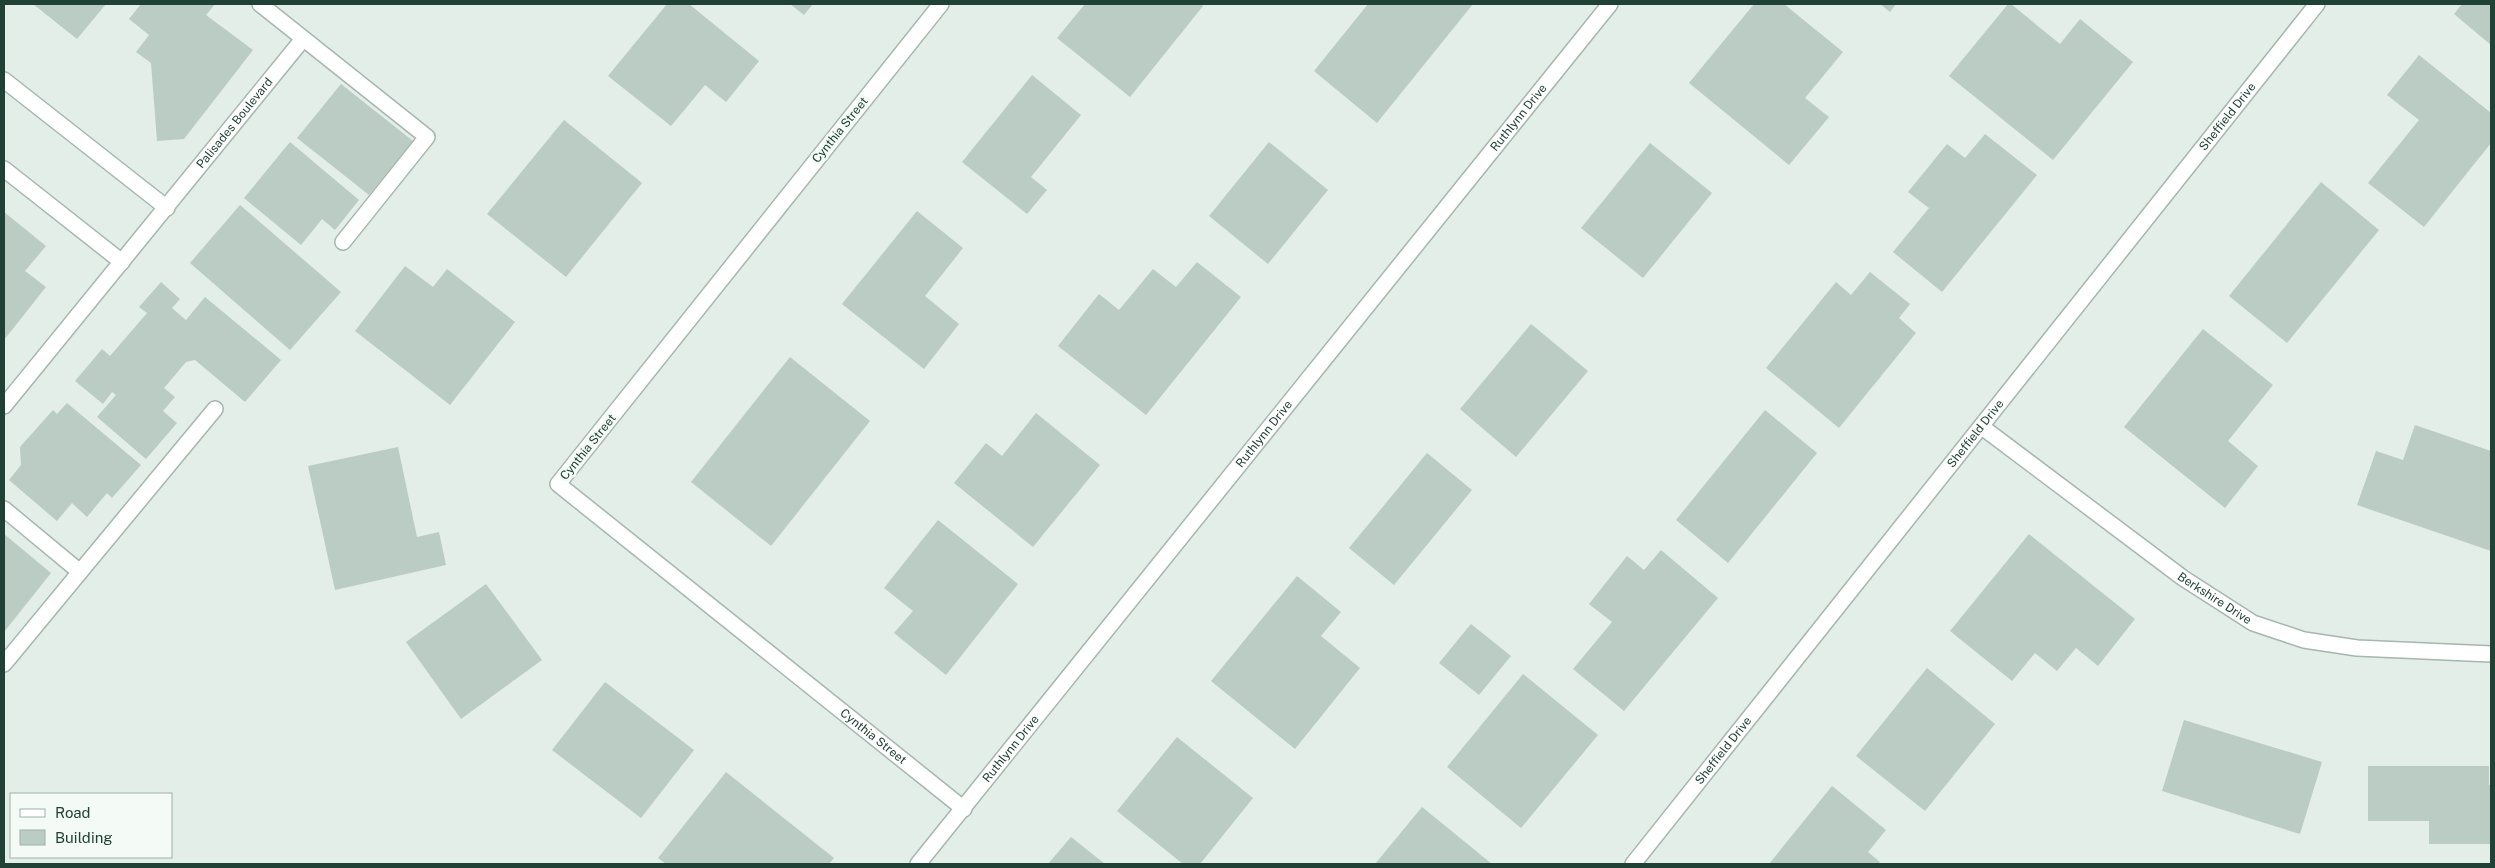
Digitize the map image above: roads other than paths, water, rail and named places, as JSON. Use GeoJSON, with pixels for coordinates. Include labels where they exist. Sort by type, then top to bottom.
{"type":"FeatureCollection","features":[{"type":"Feature","properties":{"kind":"street"},"geometry":{"type":"LineString","coordinates":[[260,4],[427,137],[343,242]]}},
{"type":"Feature","properties":{"kind":"street","name":"Cynthia Street"},"geometry":{"type":"LineString","coordinates":[[941,4],[558,484],[964,809]]}},
{"type":"Feature","properties":{"kind":"street","name":"Ruthlynn Drive"},"geometry":{"type":"LineString","coordinates":[[918,864],[1610,4]]}},
{"type":"Feature","properties":{"kind":"street","name":"Sheffield Drive"},"geometry":{"type":"LineString","coordinates":[[1633,864],[2317,4]]}},
{"type":"Feature","properties":{"kind":"street","name":"Palisades Boulevard"},"geometry":{"type":"LineString","coordinates":[[4,406],[304,39]]}},
{"type":"Feature","properties":{"kind":"street"},"geometry":{"type":"LineString","coordinates":[[4,80],[167,208]]}},
{"type":"Feature","properties":{"kind":"street"},"geometry":{"type":"LineString","coordinates":[[4,169],[122,262]]}},
{"type":"Feature","properties":{"kind":"street"},"geometry":{"type":"LineString","coordinates":[[4,664],[215,409]]}},
{"type":"Feature","properties":{"kind":"street","name":"Berkshire Drive"},"geometry":{"type":"LineString","coordinates":[[1982,427],[2183,578],[2253,623],[2304,640],[2348,647],[2382,651],[2491,654]]}},
{"type":"Feature","properties":{"kind":"street"},"geometry":{"type":"LineString","coordinates":[[4,509],[80,572]]}}]}
